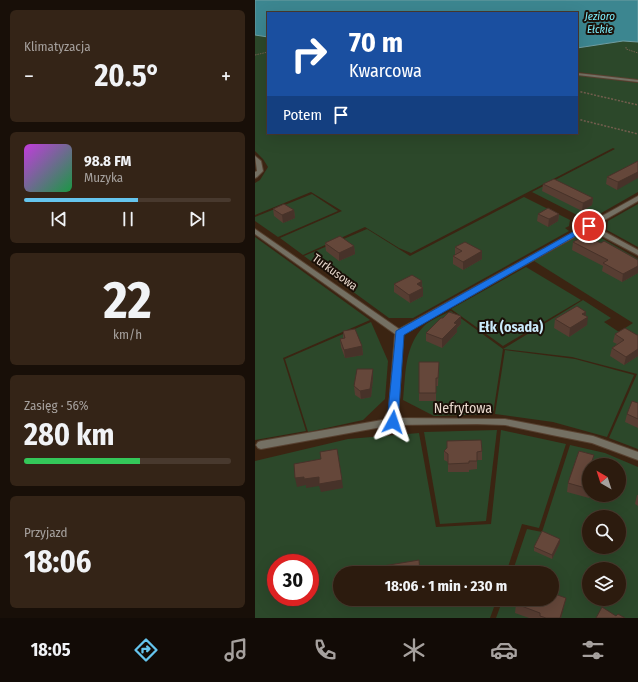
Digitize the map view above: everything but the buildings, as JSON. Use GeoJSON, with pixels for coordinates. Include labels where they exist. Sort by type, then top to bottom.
{"type":"FeatureCollection","features":[{"type":"Feature","properties":{"kind":"street"},"geometry":{"type":"LineString","coordinates":[[255,158],[258,161],[260,171],[255,176]]}},
{"type":"Feature","properties":{"kind":"street"},"geometry":{"type":"LineString","coordinates":[[393,422],[399,333],[638,198]]}},
{"type":"Feature","properties":{"kind":"street"},"geometry":{"type":"LineString","coordinates":[[589,226],[638,253]]}},
{"type":"Feature","properties":{"kind":"street","name":"Turkusowa"},"geometry":{"type":"LineString","coordinates":[[255,231],[399,333]]}},
{"type":"Feature","properties":{"kind":"street","name":"Nefrytowa"},"geometry":{"type":"LineString","coordinates":[[261,445],[393,422],[505,422],[593,440],[638,456]]}},
{"type":"Feature","properties":{"kind":"lane"},"geometry":{"type":"LineString","coordinates":[[578,74],[638,82]]}},
{"type":"Feature","properties":{"kind":"path"},"geometry":{"type":"LineString","coordinates":[[627,47],[626,49],[629,51],[638,53]]}},
{"type":"Feature","properties":{"kind":"path"},"geometry":{"type":"LineString","coordinates":[[255,55],[267,52]]}},
{"type":"Feature","properties":{"kind":"path"},"geometry":{"type":"LineString","coordinates":[[578,91],[638,105]]}},
{"type":"Feature","properties":{"kind":"path"},"geometry":{"type":"LineString","coordinates":[[578,120],[638,134]]}},
{"type":"Feature","properties":{"kind":"green space"},"geometry":{"type":"Polygon","coordinates":[[[255,32],[267,32],[267,134],[578,134],[578,75],[638,83],[638,192],[596,216],[579,216],[532,192],[615,149],[613,148],[411,253],[399,248],[365,227],[303,255],[280,238],[342,211],[311,192],[255,215],[255,183],[260,180],[268,167],[255,151],[255,32]]]}},
{"type":"Feature","properties":{"kind":"green space"},"geometry":{"type":"Polygon","coordinates":[[[623,41],[638,42],[638,80],[578,72],[578,48],[623,41]]]}},
{"type":"Feature","properties":{"kind":"green space"},"geometry":{"type":"Polygon","coordinates":[[[312,194],[338,211],[278,237],[255,221],[255,217],[312,194]]]}},
{"type":"Feature","properties":{"kind":"green space"},"geometry":{"type":"Polygon","coordinates":[[[524,197],[570,220],[569,226],[565,228],[569,231],[413,318],[389,318],[304,256],[367,229],[410,256],[524,197]]]}},
{"type":"Feature","properties":{"kind":"green space"},"geometry":{"type":"Polygon","coordinates":[[[638,204],[638,247],[607,230],[608,221],[638,204]]]}},
{"type":"Feature","properties":{"kind":"green space"},"geometry":{"type":"Polygon","coordinates":[[[578,236],[598,236],[638,259],[638,449],[609,438],[637,374],[572,357],[503,349],[583,300],[611,318],[604,322],[619,332],[633,323],[534,261],[578,236]]]}},
{"type":"Feature","properties":{"kind":"green space"},"geometry":{"type":"Polygon","coordinates":[[[255,237],[370,320],[283,358],[306,431],[255,440],[255,237]]]}},
{"type":"Feature","properties":{"kind":"green space"},"geometry":{"type":"Polygon","coordinates":[[[526,267],[581,300],[503,346],[451,309],[526,267]]]}},
{"type":"Feature","properties":{"kind":"green space"},"geometry":{"type":"Polygon","coordinates":[[[451,311],[503,349],[493,414],[434,416],[403,400],[409,352],[417,334],[424,326],[437,318],[451,311]]]}},
{"type":"Feature","properties":{"kind":"green space"},"geometry":{"type":"Polygon","coordinates":[[[371,322],[388,361],[385,399],[363,420],[308,432],[285,359],[371,322]]]}},
{"type":"Feature","properties":{"kind":"green space"},"geometry":{"type":"Polygon","coordinates":[[[505,350],[575,359],[634,375],[607,437],[553,422],[495,414],[505,350]]]}},
{"type":"Feature","properties":{"kind":"green space"},"geometry":{"type":"Polygon","coordinates":[[[497,430],[486,521],[440,524],[424,432],[497,430]]]}},
{"type":"Feature","properties":{"kind":"green space"},"geometry":{"type":"Polygon","coordinates":[[[501,430],[566,444],[539,528],[522,524],[508,566],[333,566],[333,606],[494,606],[490,618],[255,618],[255,461],[348,439],[419,433],[436,527],[491,524],[501,430]]]}},
{"type":"Feature","properties":{"kind":"green space"},"geometry":{"type":"Polygon","coordinates":[[[570,445],[605,453],[617,458],[582,458],[582,502],[626,502],[626,462],[638,467],[638,618],[496,618],[500,606],[559,606],[559,566],[514,566],[527,529],[542,532],[570,445]]]}},
{"type":"Feature","properties":{"kind":"water","name":"Jezioro Ełckie"},"geometry":{"type":"Polygon","coordinates":[[[255,0],[638,0],[638,42],[623,41],[578,48],[578,12],[267,12],[267,37],[255,35],[255,0]]]}},
{"type":"Feature","properties":{"kind":"district","name":"Ełk (osada)"},"geometry":{"type":"Point","coordinates":[511,327]}},
{"type":"Feature","properties":{"kind":"route"},"geometry":{"type":"LineString","coordinates":[[393,422],[399,333],[589,226]]}}]}
